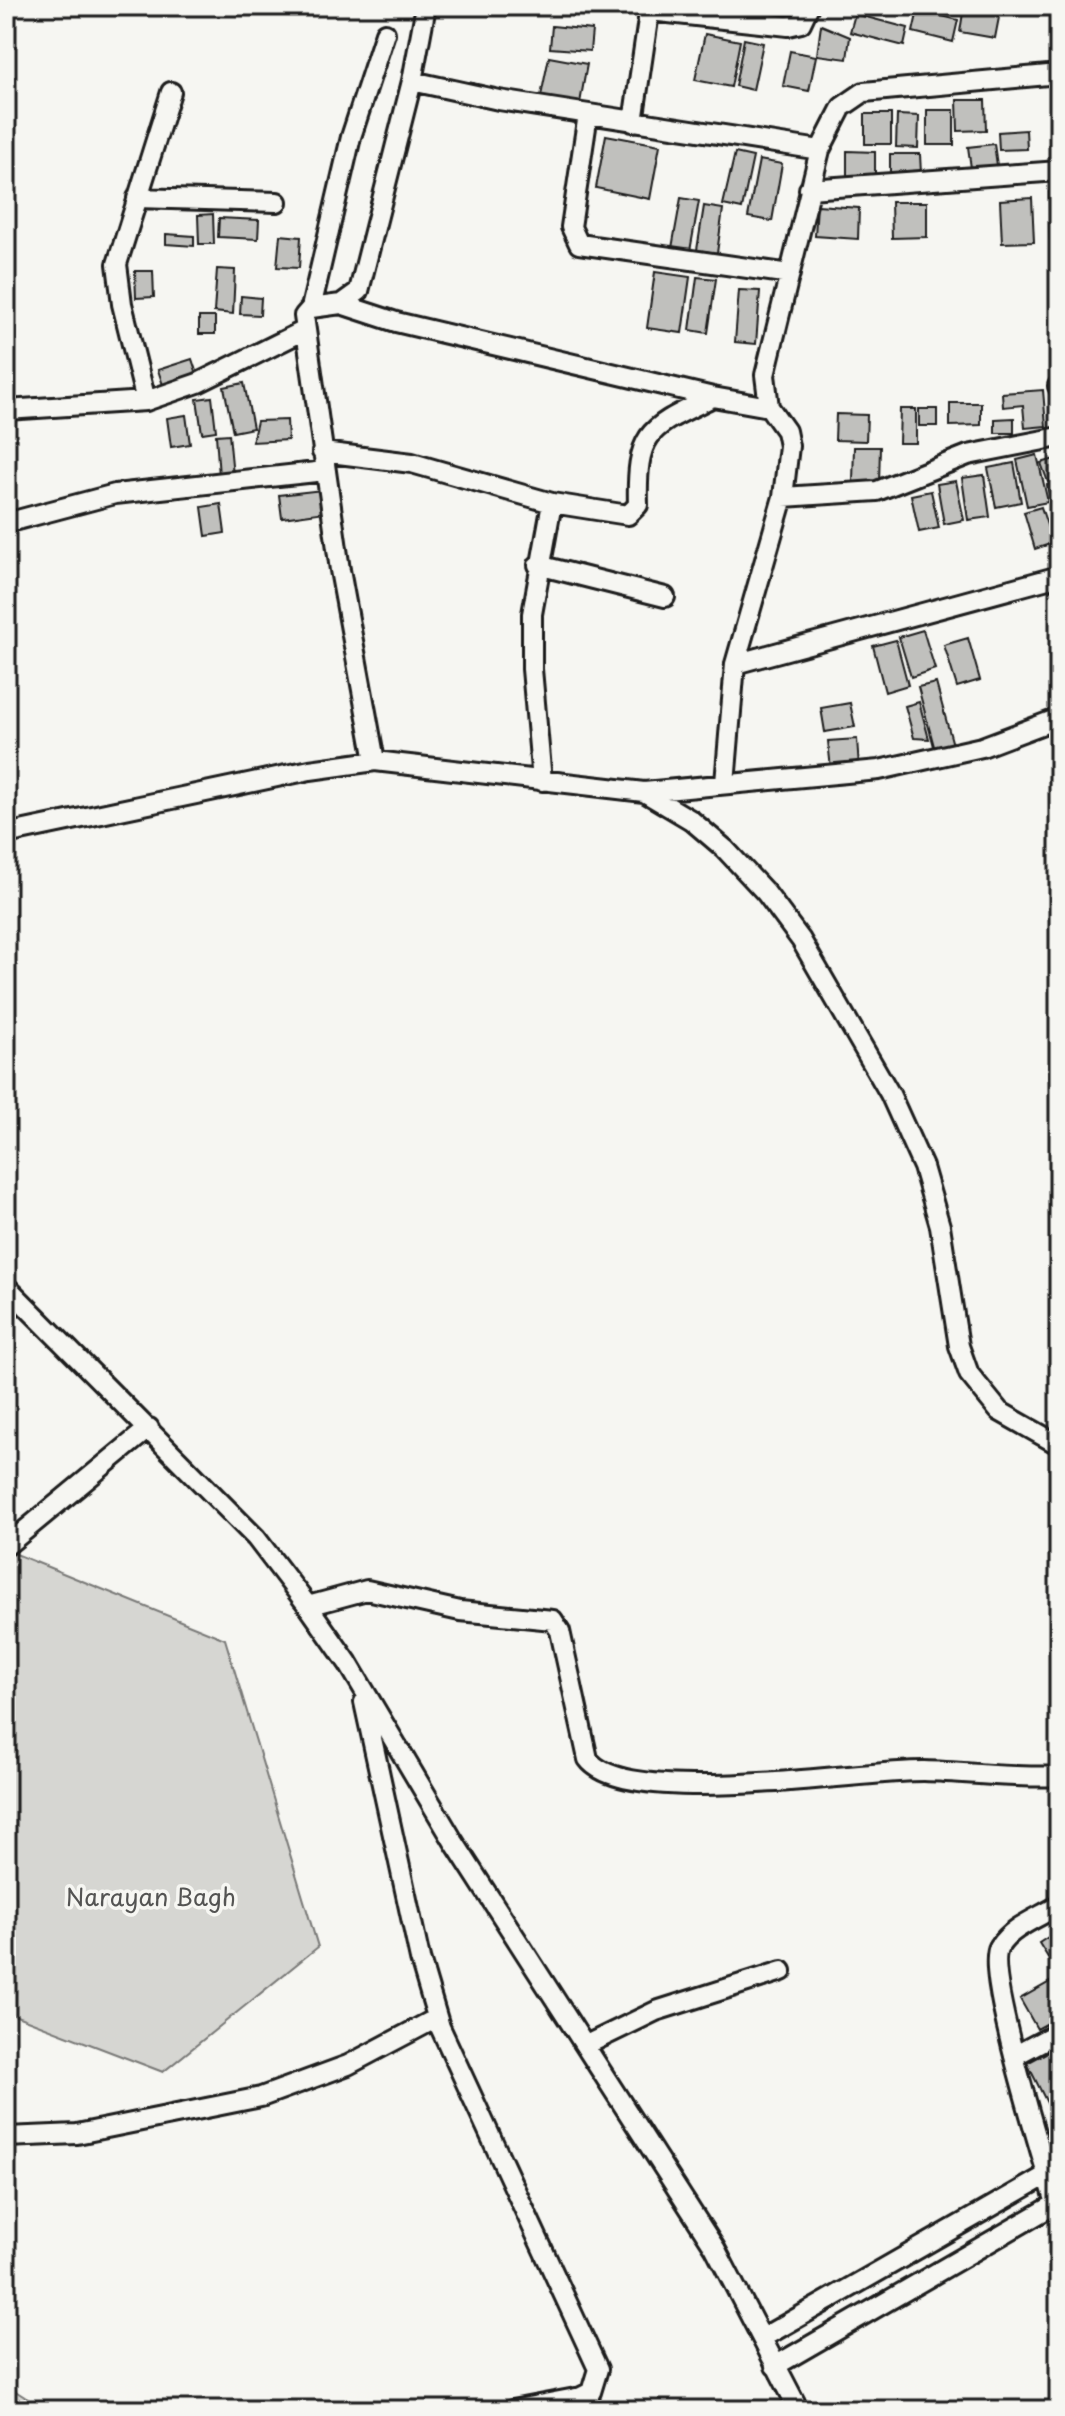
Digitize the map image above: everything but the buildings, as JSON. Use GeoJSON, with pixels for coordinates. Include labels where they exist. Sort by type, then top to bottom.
{"type":"FeatureCollection","features":[{"type":"Feature","properties":{"kind":"street"},"geometry":{"type":"LineString","coordinates":[[341,304],[359,291],[412,81],[426,6]]}},
{"type":"Feature","properties":{"kind":"street"},"geometry":{"type":"LineString","coordinates":[[633,122],[650,9],[788,26],[801,23],[809,6]]}},
{"type":"Feature","properties":{"kind":"street"},"geometry":{"type":"LineString","coordinates":[[375,761],[303,331],[304,316],[311,308],[351,137],[385,33]]}},
{"type":"Feature","properties":{"kind":"street"},"geometry":{"type":"LineString","coordinates":[[725,783],[735,664],[783,497],[789,446],[786,431],[769,407],[765,375],[820,150],[842,107],[864,92],[1059,74]]}},
{"type":"Feature","properties":{"kind":"street"},"geometry":{"type":"LineString","coordinates":[[412,81],[499,100],[820,150]]}},
{"type":"Feature","properties":{"kind":"street"},"geometry":{"type":"LineString","coordinates":[[146,401],[122,304],[117,264],[171,92]]}},
{"type":"Feature","properties":{"kind":"street"},"geometry":{"type":"LineString","coordinates":[[588,114],[571,227],[579,244],[790,274]]}},
{"type":"Feature","properties":{"kind":"street"},"geometry":{"type":"LineString","coordinates":[[809,189],[1059,171]]}},
{"type":"Feature","properties":{"kind":"street"},"geometry":{"type":"LineString","coordinates":[[137,198],[277,202]]}},
{"type":"Feature","properties":{"kind":"street"},"geometry":{"type":"LineString","coordinates":[[311,308],[341,304],[396,322],[713,397],[769,407]]}},
{"type":"Feature","properties":{"kind":"street"},"geometry":{"type":"LineString","coordinates":[[6,410],[146,401],[198,383],[303,331]]}},
{"type":"Feature","properties":{"kind":"street"},"geometry":{"type":"LineString","coordinates":[[322,452],[412,463],[552,503],[621,516],[635,512],[641,451],[654,427],[713,397]]}},
{"type":"Feature","properties":{"kind":"street"},"geometry":{"type":"LineString","coordinates":[[783,497],[877,491],[968,455],[1059,437]]}},
{"type":"Feature","properties":{"kind":"street"},"geometry":{"type":"LineString","coordinates":[[6,523],[115,494],[325,471]]}},
{"type":"Feature","properties":{"kind":"street"},"geometry":{"type":"LineString","coordinates":[[542,781],[532,669],[538,565],[552,503]]}},
{"type":"Feature","properties":{"kind":"street"},"geometry":{"type":"LineString","coordinates":[[538,565],[665,597]]}},
{"type":"Feature","properties":{"kind":"street"},"geometry":{"type":"LineString","coordinates":[[735,664],[1059,576]]}},
{"type":"Feature","properties":{"kind":"street"},"geometry":{"type":"LineString","coordinates":[[6,834],[310,770],[375,761],[644,792],[824,777],[935,759],[982,747],[1059,718]]}},
{"type":"Feature","properties":{"kind":"street"},"geometry":{"type":"LineString","coordinates":[[644,792],[691,820],[725,849],[766,893],[801,940],[890,1094],[923,1167],[940,1226],[959,1346],[969,1374],[999,1411],[1059,1445]]}},
{"type":"Feature","properties":{"kind":"street"},"geometry":{"type":"LineString","coordinates":[[6,1286],[256,1538],[308,1606],[360,1684],[454,1842],[715,2248],[799,2410]]}},
{"type":"Feature","properties":{"kind":"street"},"geometry":{"type":"LineString","coordinates":[[6,1546],[149,1428]]}},
{"type":"Feature","properties":{"kind":"street"},"geometry":{"type":"LineString","coordinates":[[308,1606],[367,1590],[460,1611],[553,1620],[560,1631],[588,1759],[599,1769],[630,1781],[645,1784],[821,1781],[923,1771],[999,1778],[1059,1776]]}},
{"type":"Feature","properties":{"kind":"street"},"geometry":{"type":"LineString","coordinates":[[360,1684],[397,1861],[437,2018],[467,2094],[598,2369],[591,2392],[581,2397],[512,2410]]}},
{"type":"Feature","properties":{"kind":"street"},"geometry":{"type":"LineString","coordinates":[[775,2366],[1057,2203],[1053,2172],[1014,2056],[995,1967],[997,1949],[1011,1934],[1059,1905]]}},
{"type":"Feature","properties":{"kind":"street"},"geometry":{"type":"LineString","coordinates":[[586,2045],[668,2006],[782,1971]]}},
{"type":"Feature","properties":{"kind":"street"},"geometry":{"type":"LineString","coordinates":[[6,2137],[77,2134],[261,2097],[348,2065],[437,2018]]}},
{"type":"Feature","properties":{"kind":"street"},"geometry":{"type":"LineString","coordinates":[[1014,2056],[1059,2032]]}},
{"type":"Feature","properties":{"kind":"street"},"geometry":{"type":"LineString","coordinates":[[762,2338],[1053,2172]]}},
{"type":"Feature","properties":{"kind":"green space","name":"Narayan Bagh"},"geometry":{"type":"Polygon","coordinates":[[[6,1550],[225,1639],[318,1947],[163,2072],[6,2012],[6,1550]]]}},
{"type":"Feature","properties":{"kind":"green space"},"geometry":{"type":"Polygon","coordinates":[[[6,2385],[45,2410],[6,2410],[6,2385]]]}}]}
